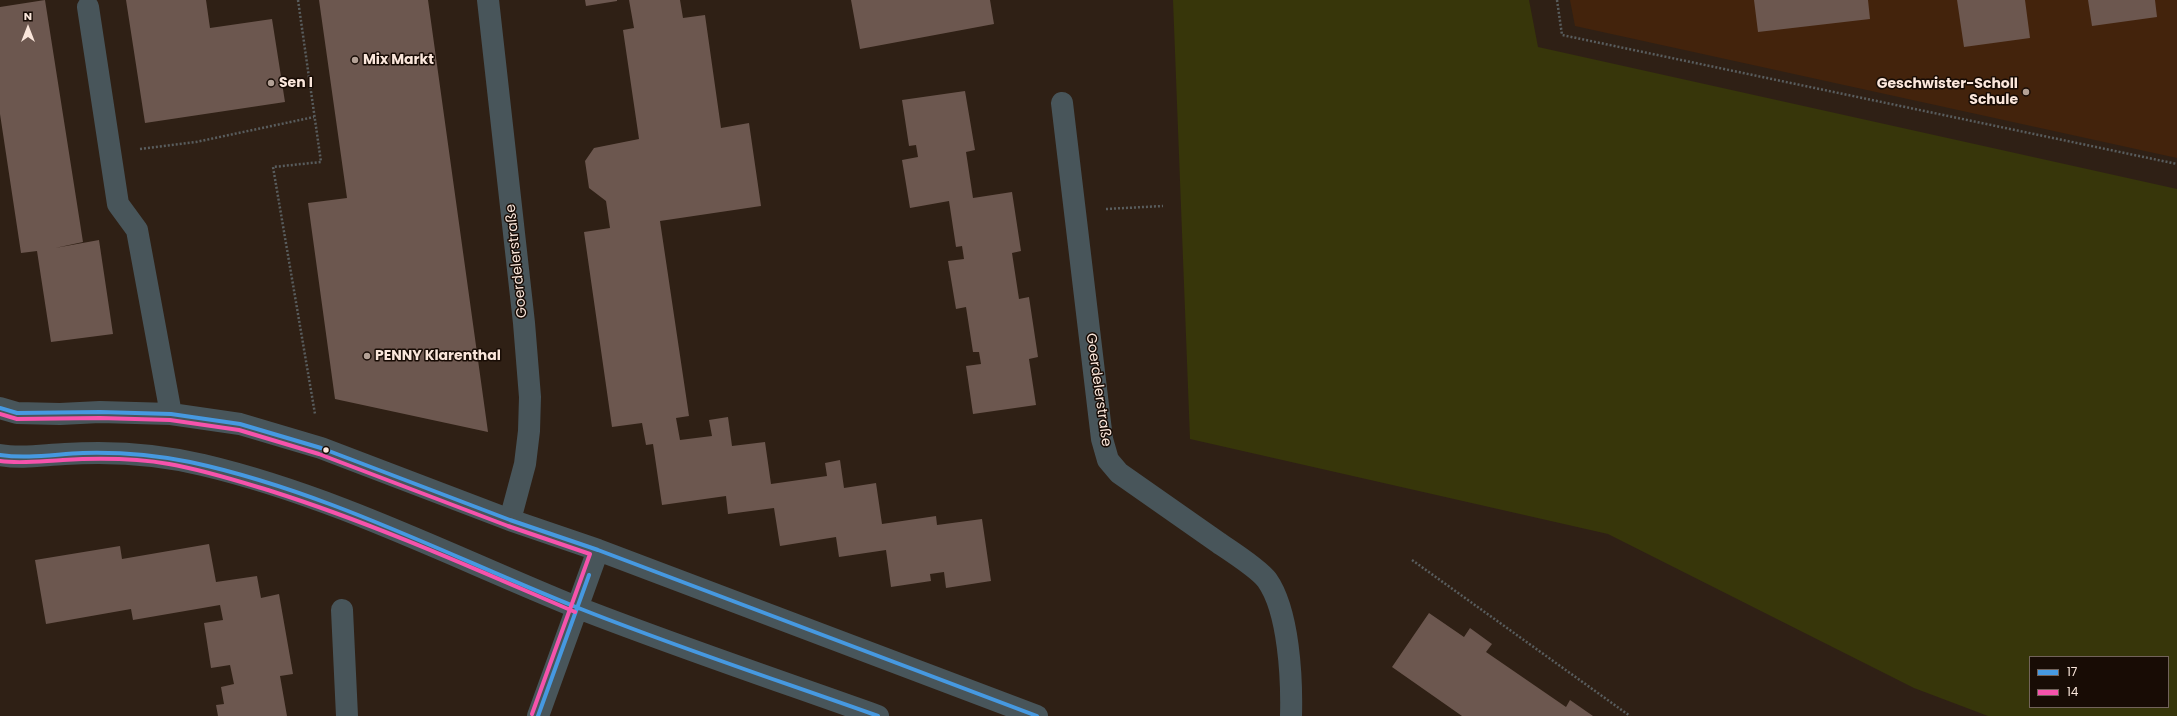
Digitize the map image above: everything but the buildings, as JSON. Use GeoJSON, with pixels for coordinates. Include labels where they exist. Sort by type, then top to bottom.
{"type":"FeatureCollection","features":[{"type":"Feature","properties":{"kind":"street","name":"Goerdelerstraße"},"geometry":{"type":"LineString","coordinates":[[488,0],[524,323],[530,397],[529,431],[525,464],[510,520]]}},
{"type":"Feature","properties":{"kind":"street"},"geometry":{"type":"LineString","coordinates":[[88,7],[118,204],[137,230],[171,414]]}},
{"type":"Feature","properties":{"kind":"street","name":"Goerdelerstraße"},"geometry":{"type":"LineString","coordinates":[[1062,103],[1102,439],[1108,460],[1119,473],[1234,553],[1266,579],[1276,596],[1288,647],[1292,684],[1291,716]]}},
{"type":"Feature","properties":{"kind":"street"},"geometry":{"type":"LineString","coordinates":[[0,408],[17,413],[60,414],[100,412],[171,414],[240,424],[321,448],[510,520],[598,550],[1037,716]]}},
{"type":"Feature","properties":{"kind":"street"},"geometry":{"type":"LineString","coordinates":[[0,456],[13,457],[117,453],[168,457],[205,465],[301,493],[397,530],[576,607],[878,716]]}},
{"type":"Feature","properties":{"kind":"street"},"geometry":{"type":"LineString","coordinates":[[538,716],[576,607],[598,550]]}},
{"type":"Feature","properties":{"kind":"street"},"geometry":{"type":"LineString","coordinates":[[342,610],[347,716]]}},
{"type":"Feature","properties":{"kind":"path"},"geometry":{"type":"LineString","coordinates":[[298,0],[321,162],[273,167],[321,448]]}},
{"type":"Feature","properties":{"kind":"path"},"geometry":{"type":"LineString","coordinates":[[1557,0],[1562,35],[2177,164]]}},
{"type":"Feature","properties":{"kind":"path"},"geometry":{"type":"LineString","coordinates":[[110,152],[196,142],[314,117]]}},
{"type":"Feature","properties":{"kind":"path"},"geometry":{"type":"LineString","coordinates":[[1076,211],[1163,206]]}},
{"type":"Feature","properties":{"kind":"path"},"geometry":{"type":"LineString","coordinates":[[1412,560],[1630,716]]}},
{"type":"Feature","properties":{"kind":"shaded area"},"geometry":{"type":"Polygon","coordinates":[[[1173,0],[1529,0],[1538,47],[2177,189],[2177,716],[1988,716],[1914,688],[1608,534],[1190,439],[1173,0]]]}},
{"type":"Feature","properties":{"kind":"shaded area","name":"Geschwister-Scholl Schule"},"geometry":{"type":"Polygon","coordinates":[[[1570,0],[2177,0],[2177,158],[1575,26],[1570,0]]]}},
{"type":"Feature","properties":{"kind":"transit line","name":"17"},"geometry":{"type":"LineString","coordinates":[[0,408],[17,413],[100,412],[171,414],[240,424],[321,448],[510,520],[598,550],[1037,716]]}},
{"type":"Feature","properties":{"kind":"transit line","name":"14"},"geometry":{"type":"LineString","coordinates":[[0,414],[17,419],[100,418],[170,420],[239,430],[319,454],[508,526],[590,554],[532,714]]}},
{"type":"Feature","properties":{"kind":"transit line","name":"17"},"geometry":{"type":"LineString","coordinates":[[0,455],[31,456],[96,453],[137,454],[190,462],[240,474],[338,507],[614,622],[689,650],[878,716]]}},
{"type":"Feature","properties":{"kind":"transit line","name":"14"},"geometry":{"type":"LineString","coordinates":[[0,461],[24,462],[116,459],[156,462],[182,466],[271,491],[387,532],[575,612]]}},
{"type":"Feature","properties":{"kind":"transit line","name":"17"},"geometry":{"type":"LineString","coordinates":[[538,716],[589,575]]}},
{"type":"Feature","properties":{"kind":"place","name":"Mix Markt"},"geometry":{"type":"Point","coordinates":[355,60]}},
{"type":"Feature","properties":{"kind":"place","name":"Sen I"},"geometry":{"type":"Point","coordinates":[271,83]}},
{"type":"Feature","properties":{"kind":"place","name":"Geschwister-Scholl Schule"},"geometry":{"type":"Point","coordinates":[2026,92]}},
{"type":"Feature","properties":{"kind":"place","name":"PENNY Klarenthal"},"geometry":{"type":"Point","coordinates":[367,356]}}]}
